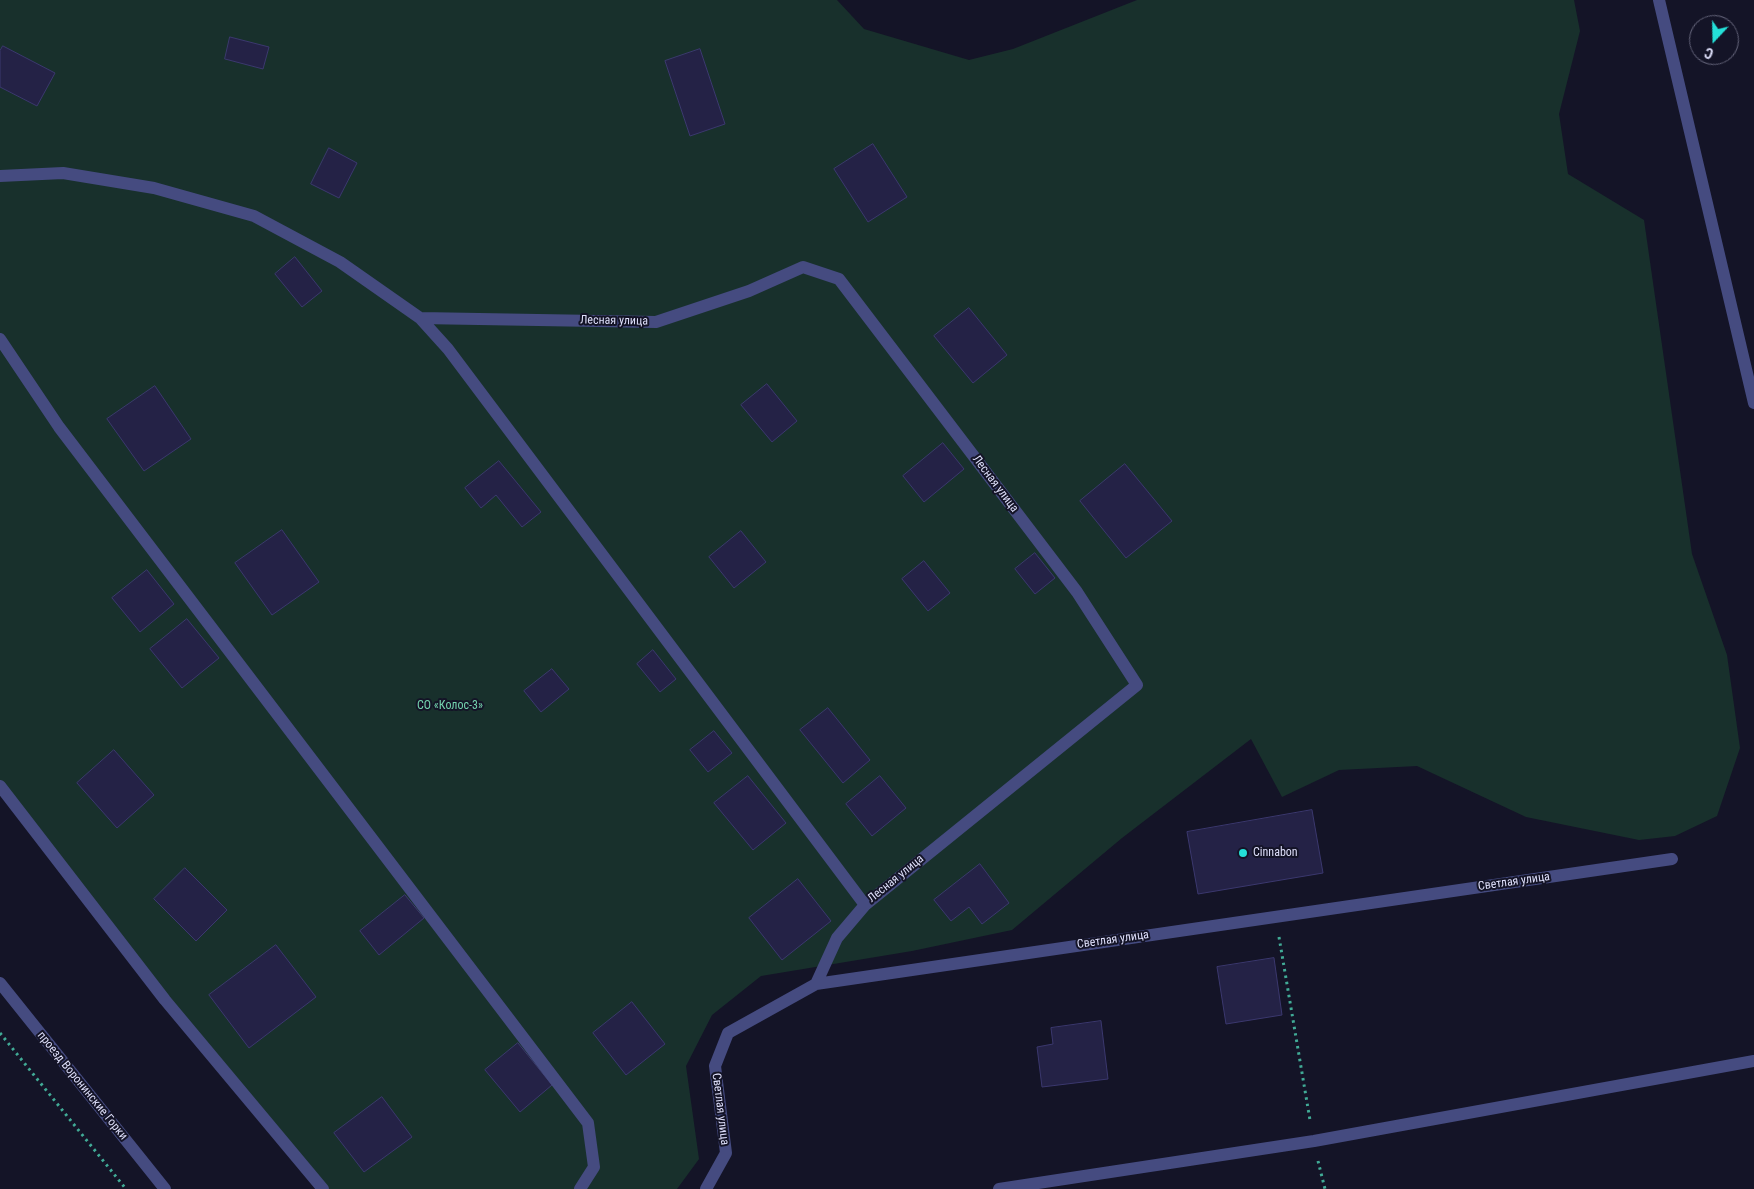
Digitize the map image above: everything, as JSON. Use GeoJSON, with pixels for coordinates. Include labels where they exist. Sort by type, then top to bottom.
{"type":"FeatureCollection","features":[{"type":"Feature","properties":{"kind":"street"},"geometry":{"type":"LineString","coordinates":[[1658,0],[1754,403]]}},
{"type":"Feature","properties":{"kind":"street"},"geometry":{"type":"LineString","coordinates":[[0,176],[63,173],[154,188],[254,216],[340,262],[420,318],[448,349],[865,905]]}},
{"type":"Feature","properties":{"kind":"street","name":"Лесная улица"},"geometry":{"type":"LineString","coordinates":[[420,318],[656,322],[749,291],[803,267],[839,280],[1077,592],[1136,686],[865,905],[837,938],[816,984]]}},
{"type":"Feature","properties":{"kind":"street"},"geometry":{"type":"LineString","coordinates":[[0,339],[59,427],[588,1123],[594,1167],[580,1189]]}},
{"type":"Feature","properties":{"kind":"street"},"geometry":{"type":"LineString","coordinates":[[0,786],[165,1000],[323,1189]]}},
{"type":"Feature","properties":{"kind":"street","name":"Светлая улица"},"geometry":{"type":"LineString","coordinates":[[707,1189],[726,1153],[715,1066],[728,1033],[816,984],[1672,859]]}},
{"type":"Feature","properties":{"kind":"street","name":"проезд Воронинские Горки"},"geometry":{"type":"LineString","coordinates":[[0,983],[165,1189]]}},
{"type":"Feature","properties":{"kind":"street"},"geometry":{"type":"LineString","coordinates":[[999,1189],[1314,1141],[1754,1061]]}},
{"type":"Feature","properties":{"kind":"path"},"geometry":{"type":"LineString","coordinates":[[1275,916],[1314,1141],[1325,1189]]}},
{"type":"Feature","properties":{"kind":"path"},"geometry":{"type":"LineString","coordinates":[[0,1033],[126,1189]]}},
{"type":"Feature","properties":{"kind":"green space","name":"СО «Колос-3»"},"geometry":{"type":"Polygon","coordinates":[[[0,0],[837,0],[864,29],[969,60],[1013,49],[1137,0],[1574,0],[1580,31],[1559,114],[1568,174],[1644,220],[1692,554],[1727,655],[1740,748],[1717,816],[1675,836],[1639,840],[1526,817],[1417,766],[1339,770],[1282,797],[1251,739],[1122,838],[1012,930],[912,951],[761,976],[712,1015],[686,1066],[699,1159],[677,1189],[316,1189],[0,790],[0,0]]]}},
{"type":"Feature","properties":{"kind":"building"},"geometry":{"type":"Polygon","coordinates":[[[230,37],[269,47],[263,69],[225,59],[230,37]]]}},
{"type":"Feature","properties":{"kind":"building"},"geometry":{"type":"Polygon","coordinates":[[[3,46],[55,73],[37,106],[0,87],[0,51],[3,46]]]}},
{"type":"Feature","properties":{"kind":"building"},"geometry":{"type":"Polygon","coordinates":[[[700,49],[725,124],[690,136],[665,61],[700,49]]]}},
{"type":"Feature","properties":{"kind":"building"},"geometry":{"type":"Polygon","coordinates":[[[873,144],[907,197],[868,222],[834,169],[873,144]]]}},
{"type":"Feature","properties":{"kind":"building"},"geometry":{"type":"Polygon","coordinates":[[[329,148],[357,163],[339,198],[311,184],[329,148]]]}},
{"type":"Feature","properties":{"kind":"building"},"geometry":{"type":"Polygon","coordinates":[[[295,257],[322,291],[302,307],[275,274],[295,257]]]}},
{"type":"Feature","properties":{"kind":"building"},"geometry":{"type":"Polygon","coordinates":[[[969,308],[1007,355],[973,383],[934,336],[969,308]]]}},
{"type":"Feature","properties":{"kind":"building"},"geometry":{"type":"Polygon","coordinates":[[[767,384],[797,421],[772,442],[741,405],[767,384]]]}},
{"type":"Feature","properties":{"kind":"building"},"geometry":{"type":"Polygon","coordinates":[[[155,386],[191,439],[144,471],[107,419],[155,386]]]}},
{"type":"Feature","properties":{"kind":"building"},"geometry":{"type":"Polygon","coordinates":[[[943,443],[964,469],[924,502],[903,476],[943,443]]]}},
{"type":"Feature","properties":{"kind":"building"},"geometry":{"type":"Polygon","coordinates":[[[499,461],[541,512],[522,527],[496,495],[481,508],[465,488],[499,461]]]}},
{"type":"Feature","properties":{"kind":"building"},"geometry":{"type":"Polygon","coordinates":[[[1125,464],[1172,521],[1126,558],[1080,501],[1125,464]]]}},
{"type":"Feature","properties":{"kind":"building"},"geometry":{"type":"Polygon","coordinates":[[[282,530],[319,582],[272,615],[235,563],[282,530]]]}},
{"type":"Feature","properties":{"kind":"building"},"geometry":{"type":"Polygon","coordinates":[[[741,531],[766,562],[734,588],[709,557],[741,531]]]}},
{"type":"Feature","properties":{"kind":"building"},"geometry":{"type":"Polygon","coordinates":[[[1035,553],[1055,578],[1035,594],[1015,569],[1035,553]]]}},
{"type":"Feature","properties":{"kind":"building"},"geometry":{"type":"Polygon","coordinates":[[[924,561],[950,593],[928,611],[902,579],[924,561]]]}},
{"type":"Feature","properties":{"kind":"building"},"geometry":{"type":"Polygon","coordinates":[[[147,570],[174,604],[140,632],[112,598],[147,570]]]}},
{"type":"Feature","properties":{"kind":"building"},"geometry":{"type":"Polygon","coordinates":[[[187,619],[219,658],[182,688],[150,649],[187,619]]]}},
{"type":"Feature","properties":{"kind":"building"},"geometry":{"type":"Polygon","coordinates":[[[653,650],[676,679],[660,692],[637,664],[653,650]]]}},
{"type":"Feature","properties":{"kind":"building"},"geometry":{"type":"Polygon","coordinates":[[[552,669],[569,689],[541,712],[524,691],[552,669]]]}},
{"type":"Feature","properties":{"kind":"building"},"geometry":{"type":"Polygon","coordinates":[[[828,708],[870,760],[843,783],[800,730],[828,708]]]}},
{"type":"Feature","properties":{"kind":"building"},"geometry":{"type":"Polygon","coordinates":[[[714,731],[732,753],[708,772],[690,750],[714,731]]]}},
{"type":"Feature","properties":{"kind":"building"},"geometry":{"type":"Polygon","coordinates":[[[114,750],[154,795],[117,828],[77,783],[114,750]]]}},
{"type":"Feature","properties":{"kind":"building"},"geometry":{"type":"Polygon","coordinates":[[[748,776],[786,823],[753,850],[714,803],[748,776]]]}},
{"type":"Feature","properties":{"kind":"building"},"geometry":{"type":"Polygon","coordinates":[[[880,776],[906,808],[872,836],[846,804],[880,776]]]}},
{"type":"Feature","properties":{"kind":"building"},"geometry":{"type":"Polygon","coordinates":[[[1312,810],[1323,873],[1198,894],[1187,832],[1312,810]]]}},
{"type":"Feature","properties":{"kind":"building"},"geometry":{"type":"Polygon","coordinates":[[[980,864],[1009,903],[982,924],[969,907],[951,921],[934,900],[980,864]]]}},
{"type":"Feature","properties":{"kind":"building"},"geometry":{"type":"Polygon","coordinates":[[[185,868],[227,910],[196,941],[154,899],[185,868]]]}},
{"type":"Feature","properties":{"kind":"building"},"geometry":{"type":"Polygon","coordinates":[[[798,879],[831,921],[782,960],[749,918],[798,879]]]}},
{"type":"Feature","properties":{"kind":"building"},"geometry":{"type":"Polygon","coordinates":[[[405,895],[424,918],[379,955],[360,931],[405,895]]]}},
{"type":"Feature","properties":{"kind":"building"},"geometry":{"type":"Polygon","coordinates":[[[276,945],[316,997],[249,1048],[209,995],[276,945]]]}},
{"type":"Feature","properties":{"kind":"building"},"geometry":{"type":"Polygon","coordinates":[[[1274,958],[1282,1015],[1226,1024],[1217,967],[1274,958]]]}},
{"type":"Feature","properties":{"kind":"building"},"geometry":{"type":"Polygon","coordinates":[[[632,1002],[665,1044],[626,1075],[593,1033],[632,1002]]]}},
{"type":"Feature","properties":{"kind":"building"},"geometry":{"type":"Polygon","coordinates":[[[1101,1021],[1108,1079],[1042,1087],[1037,1047],[1053,1044],[1051,1028],[1101,1021]]]}},
{"type":"Feature","properties":{"kind":"building"},"geometry":{"type":"Polygon","coordinates":[[[518,1043],[552,1085],[520,1112],[485,1070],[518,1043]]]}},
{"type":"Feature","properties":{"kind":"building"},"geometry":{"type":"Polygon","coordinates":[[[382,1097],[412,1137],[364,1172],[334,1133],[382,1097]]]}},
{"type":"Feature","properties":{"kind":"place","name":"Cinnabon"},"geometry":{"type":"Point","coordinates":[1243,853]}}]}
